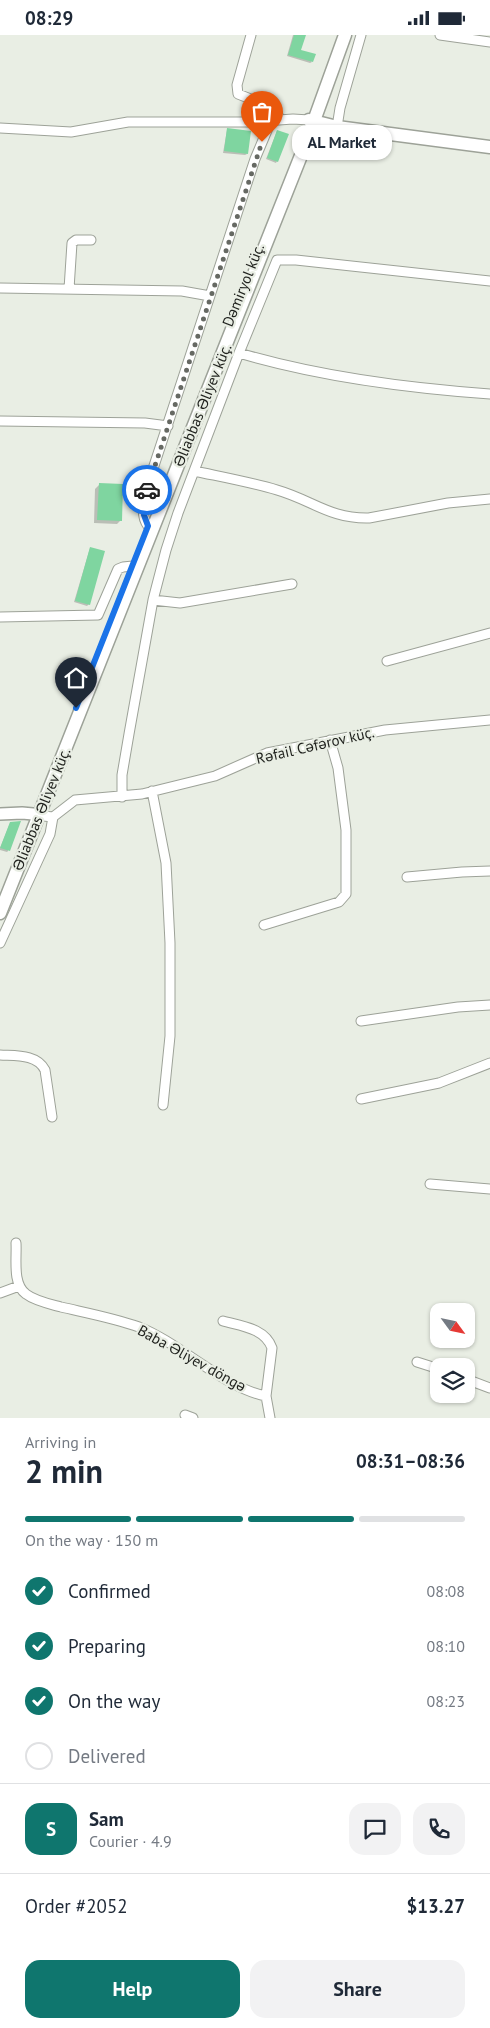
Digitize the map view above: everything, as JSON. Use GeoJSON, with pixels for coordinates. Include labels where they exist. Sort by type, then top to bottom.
{"type":"FeatureCollection","features":[{"type":"Feature","properties":{"kind":"main road"},"geometry":{"type":"LineString","coordinates":[[339,35],[311,120],[337,127],[490,147]]}},
{"type":"Feature","properties":{"kind":"main road","name":"Əliabbas Əliyev küç."},"geometry":{"type":"LineString","coordinates":[[0,913],[36,815],[345,35]]}},
{"type":"Feature","properties":{"kind":"main road","name":"Dəmiryol küç."},"geometry":{"type":"LineString","coordinates":[[0,896],[36,815],[148,526],[311,120]]}},
{"type":"Feature","properties":{"kind":"street"},"geometry":{"type":"LineString","coordinates":[[148,526],[144,507],[148,484],[255,159],[278,113],[273,108],[238,94],[237,85],[250,35]]}},
{"type":"Feature","properties":{"kind":"street"},"geometry":{"type":"LineString","coordinates":[[337,127],[340,108],[361,35]]}},
{"type":"Feature","properties":{"kind":"street"},"geometry":{"type":"LineString","coordinates":[[440,35],[490,42]]}},
{"type":"Feature","properties":{"kind":"street"},"geometry":{"type":"LineString","coordinates":[[0,128],[71,132],[128,122],[311,120]]}},
{"type":"Feature","properties":{"kind":"street"},"geometry":{"type":"LineString","coordinates":[[69,289],[72,243],[76,240],[91,240]]}},
{"type":"Feature","properties":{"kind":"street"},"geometry":{"type":"LineString","coordinates":[[122,797],[124,759],[153,600],[169,540],[239,353],[277,260],[490,281]]}},
{"type":"Feature","properties":{"kind":"street"},"geometry":{"type":"LineString","coordinates":[[0,288],[182,291],[210,296]]}},
{"type":"Feature","properties":{"kind":"street"},"geometry":{"type":"LineString","coordinates":[[239,353],[278,364],[341,377],[490,394]]}},
{"type":"Feature","properties":{"kind":"street"},"geometry":{"type":"LineString","coordinates":[[0,421],[145,423],[168,426]]}},
{"type":"Feature","properties":{"kind":"street"},"geometry":{"type":"LineString","coordinates":[[194,471],[278,490],[336,515],[357,518],[369,518],[448,503],[490,499]]}},
{"type":"Feature","properties":{"kind":"street"},"geometry":{"type":"LineString","coordinates":[[0,617],[98,615],[118,569],[133,566]]}},
{"type":"Feature","properties":{"kind":"street"},"geometry":{"type":"LineString","coordinates":[[153,600],[180,603],[292,584]]}},
{"type":"Feature","properties":{"kind":"street"},"geometry":{"type":"LineString","coordinates":[[388,661],[490,633]]}},
{"type":"Feature","properties":{"kind":"street","name":"Rəfail Cəfərov küç."},"geometry":{"type":"LineString","coordinates":[[53,817],[75,800],[122,797],[215,776],[267,753],[400,728],[490,721]]}},
{"type":"Feature","properties":{"kind":"street"},"geometry":{"type":"LineString","coordinates":[[264,925],[339,902],[346,894],[346,830],[338,767],[330,741]]}},
{"type":"Feature","properties":{"kind":"street"},"geometry":{"type":"LineString","coordinates":[[152,791],[166,863],[170,943],[170,1036],[163,1105]]}},
{"type":"Feature","properties":{"kind":"street"},"geometry":{"type":"LineString","coordinates":[[0,814],[22,813],[53,817],[50,834],[0,943]]}},
{"type":"Feature","properties":{"kind":"street"},"geometry":{"type":"LineString","coordinates":[[407,877],[462,871],[490,871]]}},
{"type":"Feature","properties":{"kind":"street"},"geometry":{"type":"LineString","coordinates":[[361,1021],[458,1007],[490,1005]]}},
{"type":"Feature","properties":{"kind":"street"},"geometry":{"type":"LineString","coordinates":[[0,1055],[32,1058],[42,1063],[45,1070],[52,1117]]}},
{"type":"Feature","properties":{"kind":"street"},"geometry":{"type":"LineString","coordinates":[[361,1099],[439,1083],[490,1063]]}},
{"type":"Feature","properties":{"kind":"street"},"geometry":{"type":"LineString","coordinates":[[430,1184],[490,1189]]}},
{"type":"Feature","properties":{"kind":"street"},"geometry":{"type":"LineString","coordinates":[[0,1293],[19,1286],[16,1243]]}},
{"type":"Feature","properties":{"kind":"street","name":"Baba Əliyev döngə"},"geometry":{"type":"LineString","coordinates":[[19,1286],[25,1293],[38,1300],[140,1327],[228,1379],[251,1391],[266,1396]]}},
{"type":"Feature","properties":{"kind":"street","name":"Baba Əliyev döngə"},"geometry":{"type":"LineString","coordinates":[[223,1321],[255,1330],[263,1334],[269,1341],[272,1348],[266,1396],[270,1418]]}},
{"type":"Feature","properties":{"kind":"street"},"geometry":{"type":"LineString","coordinates":[[417,1362],[430,1366]]}},
{"type":"Feature","properties":{"kind":"street"},"geometry":{"type":"LineString","coordinates":[[475,1382],[490,1388]]}},
{"type":"Feature","properties":{"kind":"building"},"geometry":{"type":"Polygon","coordinates":[[[294,35],[306,35],[301,50],[316,54],[313,62],[288,55],[294,35]]]}},
{"type":"Feature","properties":{"kind":"building"},"geometry":{"type":"Polygon","coordinates":[[[227,128],[251,131],[248,154],[224,151],[227,128]]]}},
{"type":"Feature","properties":{"kind":"building"},"geometry":{"type":"Polygon","coordinates":[[[277,130],[289,134],[278,162],[267,158],[277,130]]]}},
{"type":"Feature","properties":{"kind":"building"},"geometry":{"type":"Polygon","coordinates":[[[99,483],[123,484],[122,521],[97,520],[99,483]]]}},
{"type":"Feature","properties":{"kind":"building"},"geometry":{"type":"Polygon","coordinates":[[[90,547],[105,551],[90,605],[75,601],[90,547]]]}},
{"type":"Feature","properties":{"kind":"building"},"geometry":{"type":"Polygon","coordinates":[[[21,821],[10,851],[0,848],[10,822],[21,821]]]}},
{"type":"Feature","properties":{"kind":"way so far"},"geometry":{"type":"LineString","coordinates":[[147,490],[262,142]]}},
{"type":"Feature","properties":{"kind":"place","name":"AL Market"},"geometry":{"type":"Point","coordinates":[262,142]}},
{"type":"Feature","properties":{"kind":"route"},"geometry":{"type":"LineString","coordinates":[[76,708],[148,526],[144,515],[147,490]]}}]}
